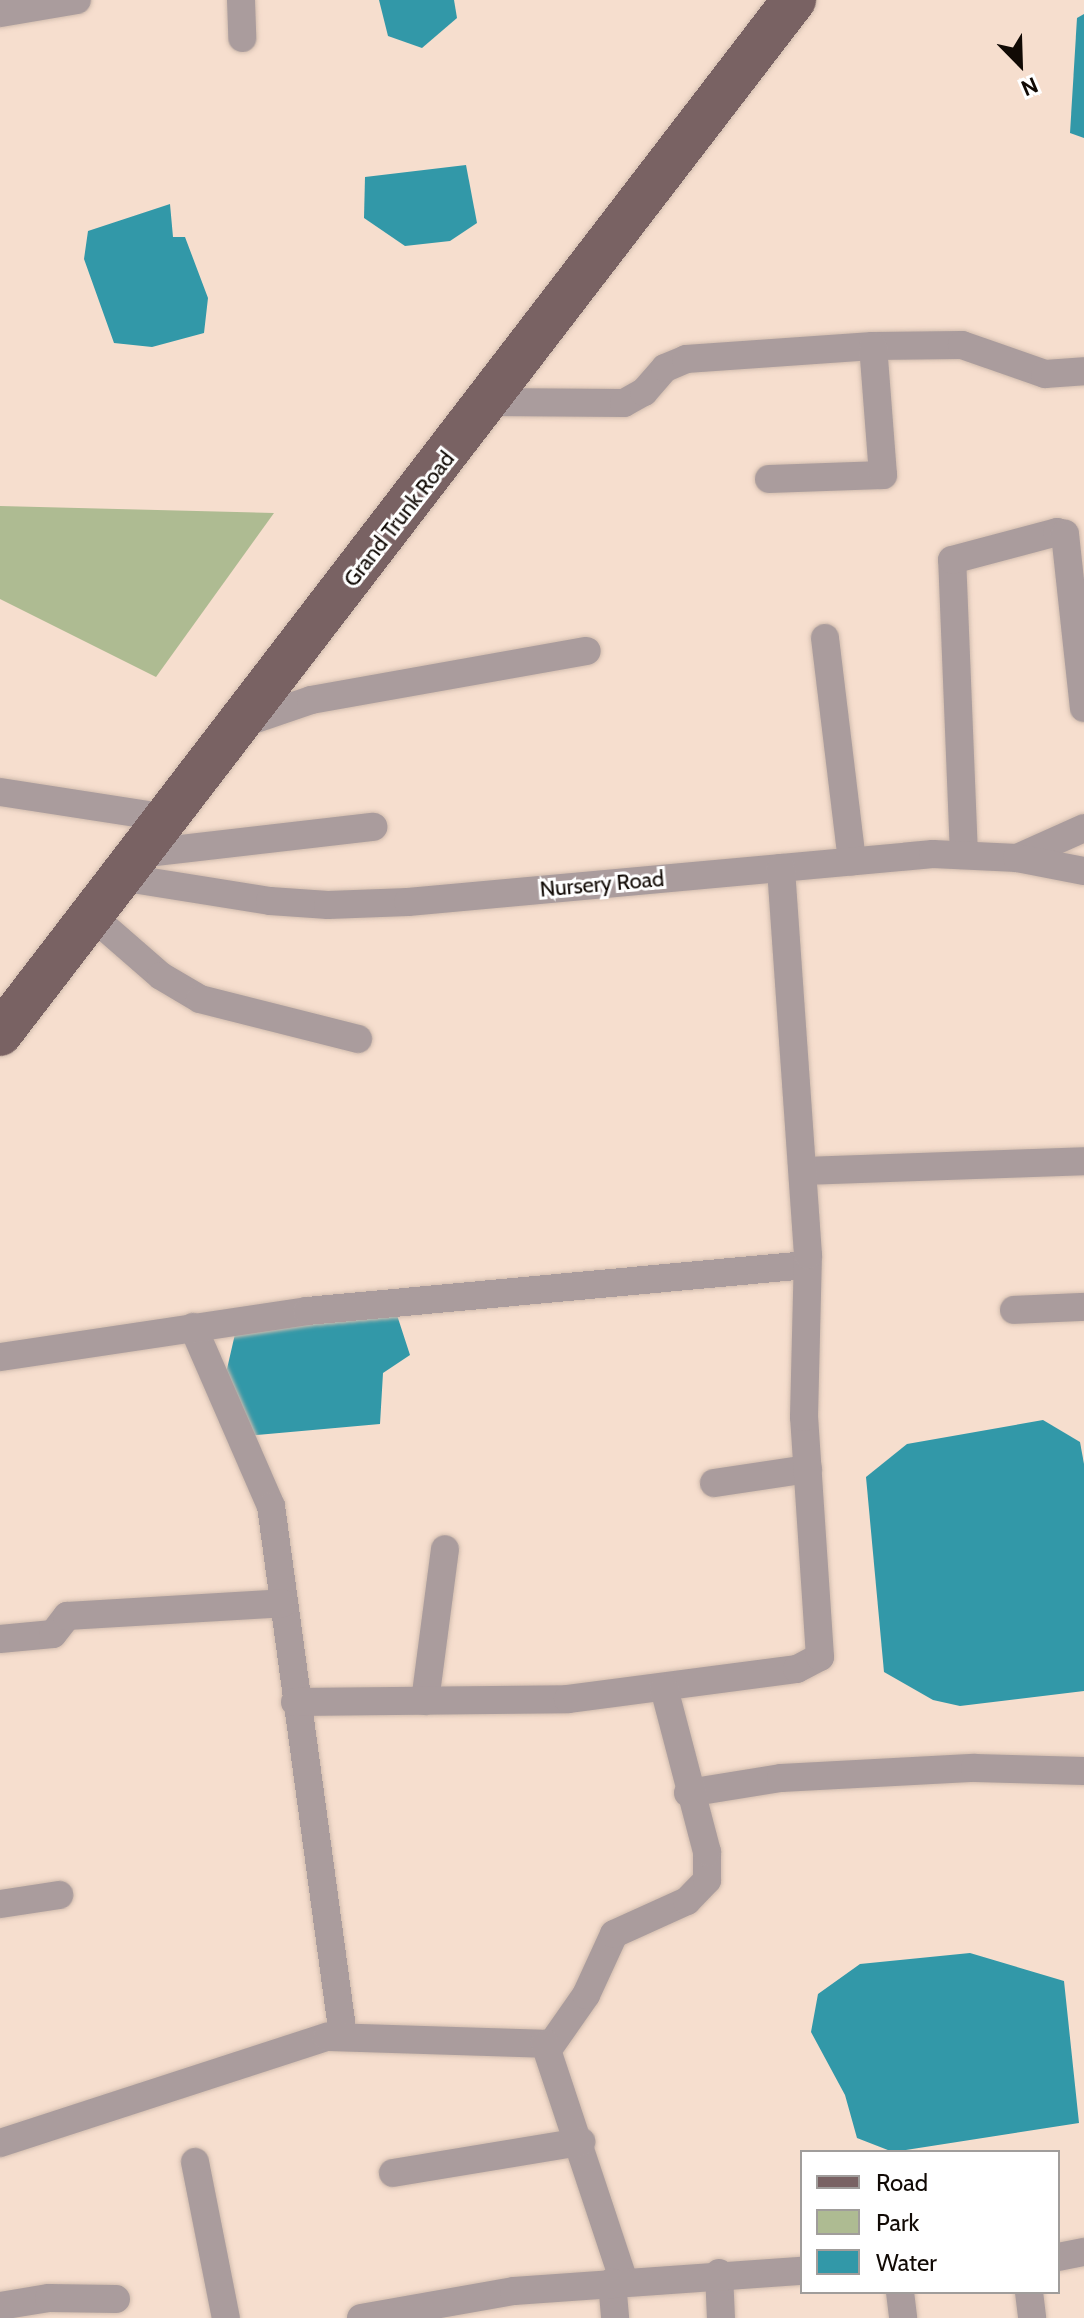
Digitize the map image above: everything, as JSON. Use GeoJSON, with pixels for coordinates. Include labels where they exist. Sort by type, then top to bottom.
{"type":"FeatureCollection","features":[{"type":"Feature","properties":{"kind":"main road","name":"Grand Trunk Road"},"geometry":{"type":"LineString","coordinates":[[0,1034],[489,402],[794,0]]}},
{"type":"Feature","properties":{"kind":"street"},"geometry":{"type":"LineString","coordinates":[[0,13],[77,0]]}},
{"type":"Feature","properties":{"kind":"street"},"geometry":{"type":"LineString","coordinates":[[241,0],[242,38]]}},
{"type":"Feature","properties":{"kind":"street"},"geometry":{"type":"LineString","coordinates":[[489,402],[624,403],[644,392],[665,368],[686,359],[873,346],[962,345],[1045,374],[1084,371]]}},
{"type":"Feature","properties":{"kind":"street"},"geometry":{"type":"LineString","coordinates":[[769,479],[883,475],[873,346]]}},
{"type":"Feature","properties":{"kind":"street"},"geometry":{"type":"LineString","coordinates":[[964,855],[952,560],[1057,532],[1065,534],[1084,708]]}},
{"type":"Feature","properties":{"kind":"street"},"geometry":{"type":"LineString","coordinates":[[825,638],[852,861]]}},
{"type":"Feature","properties":{"kind":"street"},"geometry":{"type":"LineString","coordinates":[[235,727],[311,700],[587,651]]}},
{"type":"Feature","properties":{"kind":"street"},"geometry":{"type":"LineString","coordinates":[[0,792],[167,818]]}},
{"type":"Feature","properties":{"kind":"street"},"geometry":{"type":"LineString","coordinates":[[129,866],[373,827]]}},
{"type":"Feature","properties":{"kind":"street"},"geometry":{"type":"LineString","coordinates":[[1017,858],[1084,828]]}},
{"type":"Feature","properties":{"kind":"street","name":"Nursery Road"},"geometry":{"type":"LineString","coordinates":[[129,866],[270,901],[328,905],[408,902],[852,861],[964,855],[1017,858],[1084,871]]}},
{"type":"Feature","properties":{"kind":"street"},"geometry":{"type":"LineString","coordinates":[[295,1702],[568,1699],[797,1669],[820,1657],[804,1417],[807,1265],[803,1171],[781,868]]}},
{"type":"Feature","properties":{"kind":"street"},"geometry":{"type":"LineString","coordinates":[[92,916],[161,976],[200,999],[358,1039]]}},
{"type":"Feature","properties":{"kind":"street"},"geometry":{"type":"LineString","coordinates":[[803,1171],[1084,1161]]}},
{"type":"Feature","properties":{"kind":"street"},"geometry":{"type":"LineString","coordinates":[[0,1357],[307,1311],[807,1265]]}},
{"type":"Feature","properties":{"kind":"street"},"geometry":{"type":"LineString","coordinates":[[1014,1310],[1084,1307]]}},
{"type":"Feature","properties":{"kind":"street"},"geometry":{"type":"LineString","coordinates":[[193,1327],[265,1485],[343,2036]]}},
{"type":"Feature","properties":{"kind":"street"},"geometry":{"type":"LineString","coordinates":[[714,1483],[808,1469]]}},
{"type":"Feature","properties":{"kind":"street"},"geometry":{"type":"LineString","coordinates":[[425,1701],[445,1549]]}},
{"type":"Feature","properties":{"kind":"street"},"geometry":{"type":"LineString","coordinates":[[0,1639],[53,1634],[67,1616],[283,1603]]}},
{"type":"Feature","properties":{"kind":"street"},"geometry":{"type":"LineString","coordinates":[[549,2048],[586,1995],[614,1934],[687,1901],[707,1880],[707,1852],[688,1793],[664,1688]]}},
{"type":"Feature","properties":{"kind":"street"},"geometry":{"type":"LineString","coordinates":[[688,1793],[781,1778],[975,1768],[1084,1771]]}},
{"type":"Feature","properties":{"kind":"street"},"geometry":{"type":"LineString","coordinates":[[0,1904],[59,1895]]}},
{"type":"Feature","properties":{"kind":"street"},"geometry":{"type":"LineString","coordinates":[[0,2143],[304,2042],[343,2036],[536,2042],[549,2048],[581,2142],[618,2282],[615,2318]]}},
{"type":"Feature","properties":{"kind":"street"},"geometry":{"type":"LineString","coordinates":[[393,2173],[581,2142]]}},
{"type":"Feature","properties":{"kind":"street"},"geometry":{"type":"LineString","coordinates":[[195,2162],[226,2318]]}},
{"type":"Feature","properties":{"kind":"street"},"geometry":{"type":"LineString","coordinates":[[1060,2257],[1084,2252]]}},
{"type":"Feature","properties":{"kind":"street"},"geometry":{"type":"LineString","coordinates":[[361,2318],[618,2282],[719,2273],[800,2271]]}},
{"type":"Feature","properties":{"kind":"street"},"geometry":{"type":"LineString","coordinates":[[719,2273],[721,2318]]}},
{"type":"Feature","properties":{"kind":"street"},"geometry":{"type":"LineString","coordinates":[[900,2294],[903,2318]]}},
{"type":"Feature","properties":{"kind":"street"},"geometry":{"type":"LineString","coordinates":[[1029,2294],[1032,2318]]}},
{"type":"Feature","properties":{"kind":"street"},"geometry":{"type":"LineString","coordinates":[[0,2306],[49,2298],[116,2299]]}},
{"type":"Feature","properties":{"kind":"green space"},"geometry":{"type":"Polygon","coordinates":[[[0,506],[274,513],[156,677],[0,599],[0,506]]]}},
{"type":"Feature","properties":{"kind":"water"},"geometry":{"type":"Polygon","coordinates":[[[379,0],[454,0],[457,18],[422,48],[388,36],[379,0]]]}},
{"type":"Feature","properties":{"kind":"water"},"geometry":{"type":"Polygon","coordinates":[[[1084,14],[1084,138],[1070,133],[1077,18],[1084,14]]]}},
{"type":"Feature","properties":{"kind":"water"},"geometry":{"type":"Polygon","coordinates":[[[466,165],[477,223],[450,241],[405,246],[364,218],[365,177],[466,165]]]}},
{"type":"Feature","properties":{"kind":"water"},"geometry":{"type":"Polygon","coordinates":[[[170,204],[173,237],[185,237],[208,298],[204,333],[152,347],[114,343],[84,259],[88,231],[170,204]]]}},
{"type":"Feature","properties":{"kind":"water"},"geometry":{"type":"Polygon","coordinates":[[[396,1312],[410,1355],[383,1373],[380,1424],[245,1436],[221,1395],[235,1334],[396,1312]]]}},
{"type":"Feature","properties":{"kind":"water"},"geometry":{"type":"Polygon","coordinates":[[[1043,1420],[1080,1442],[1084,1464],[1084,1691],[960,1706],[933,1700],[884,1672],[866,1477],[907,1444],[1043,1420]]]}},
{"type":"Feature","properties":{"kind":"water"},"geometry":{"type":"Polygon","coordinates":[[[970,1953],[1064,1981],[1079,2123],[906,2150],[888,2150],[857,2138],[845,2095],[811,2032],[818,1994],[860,1964],[970,1953]]]}}]}
